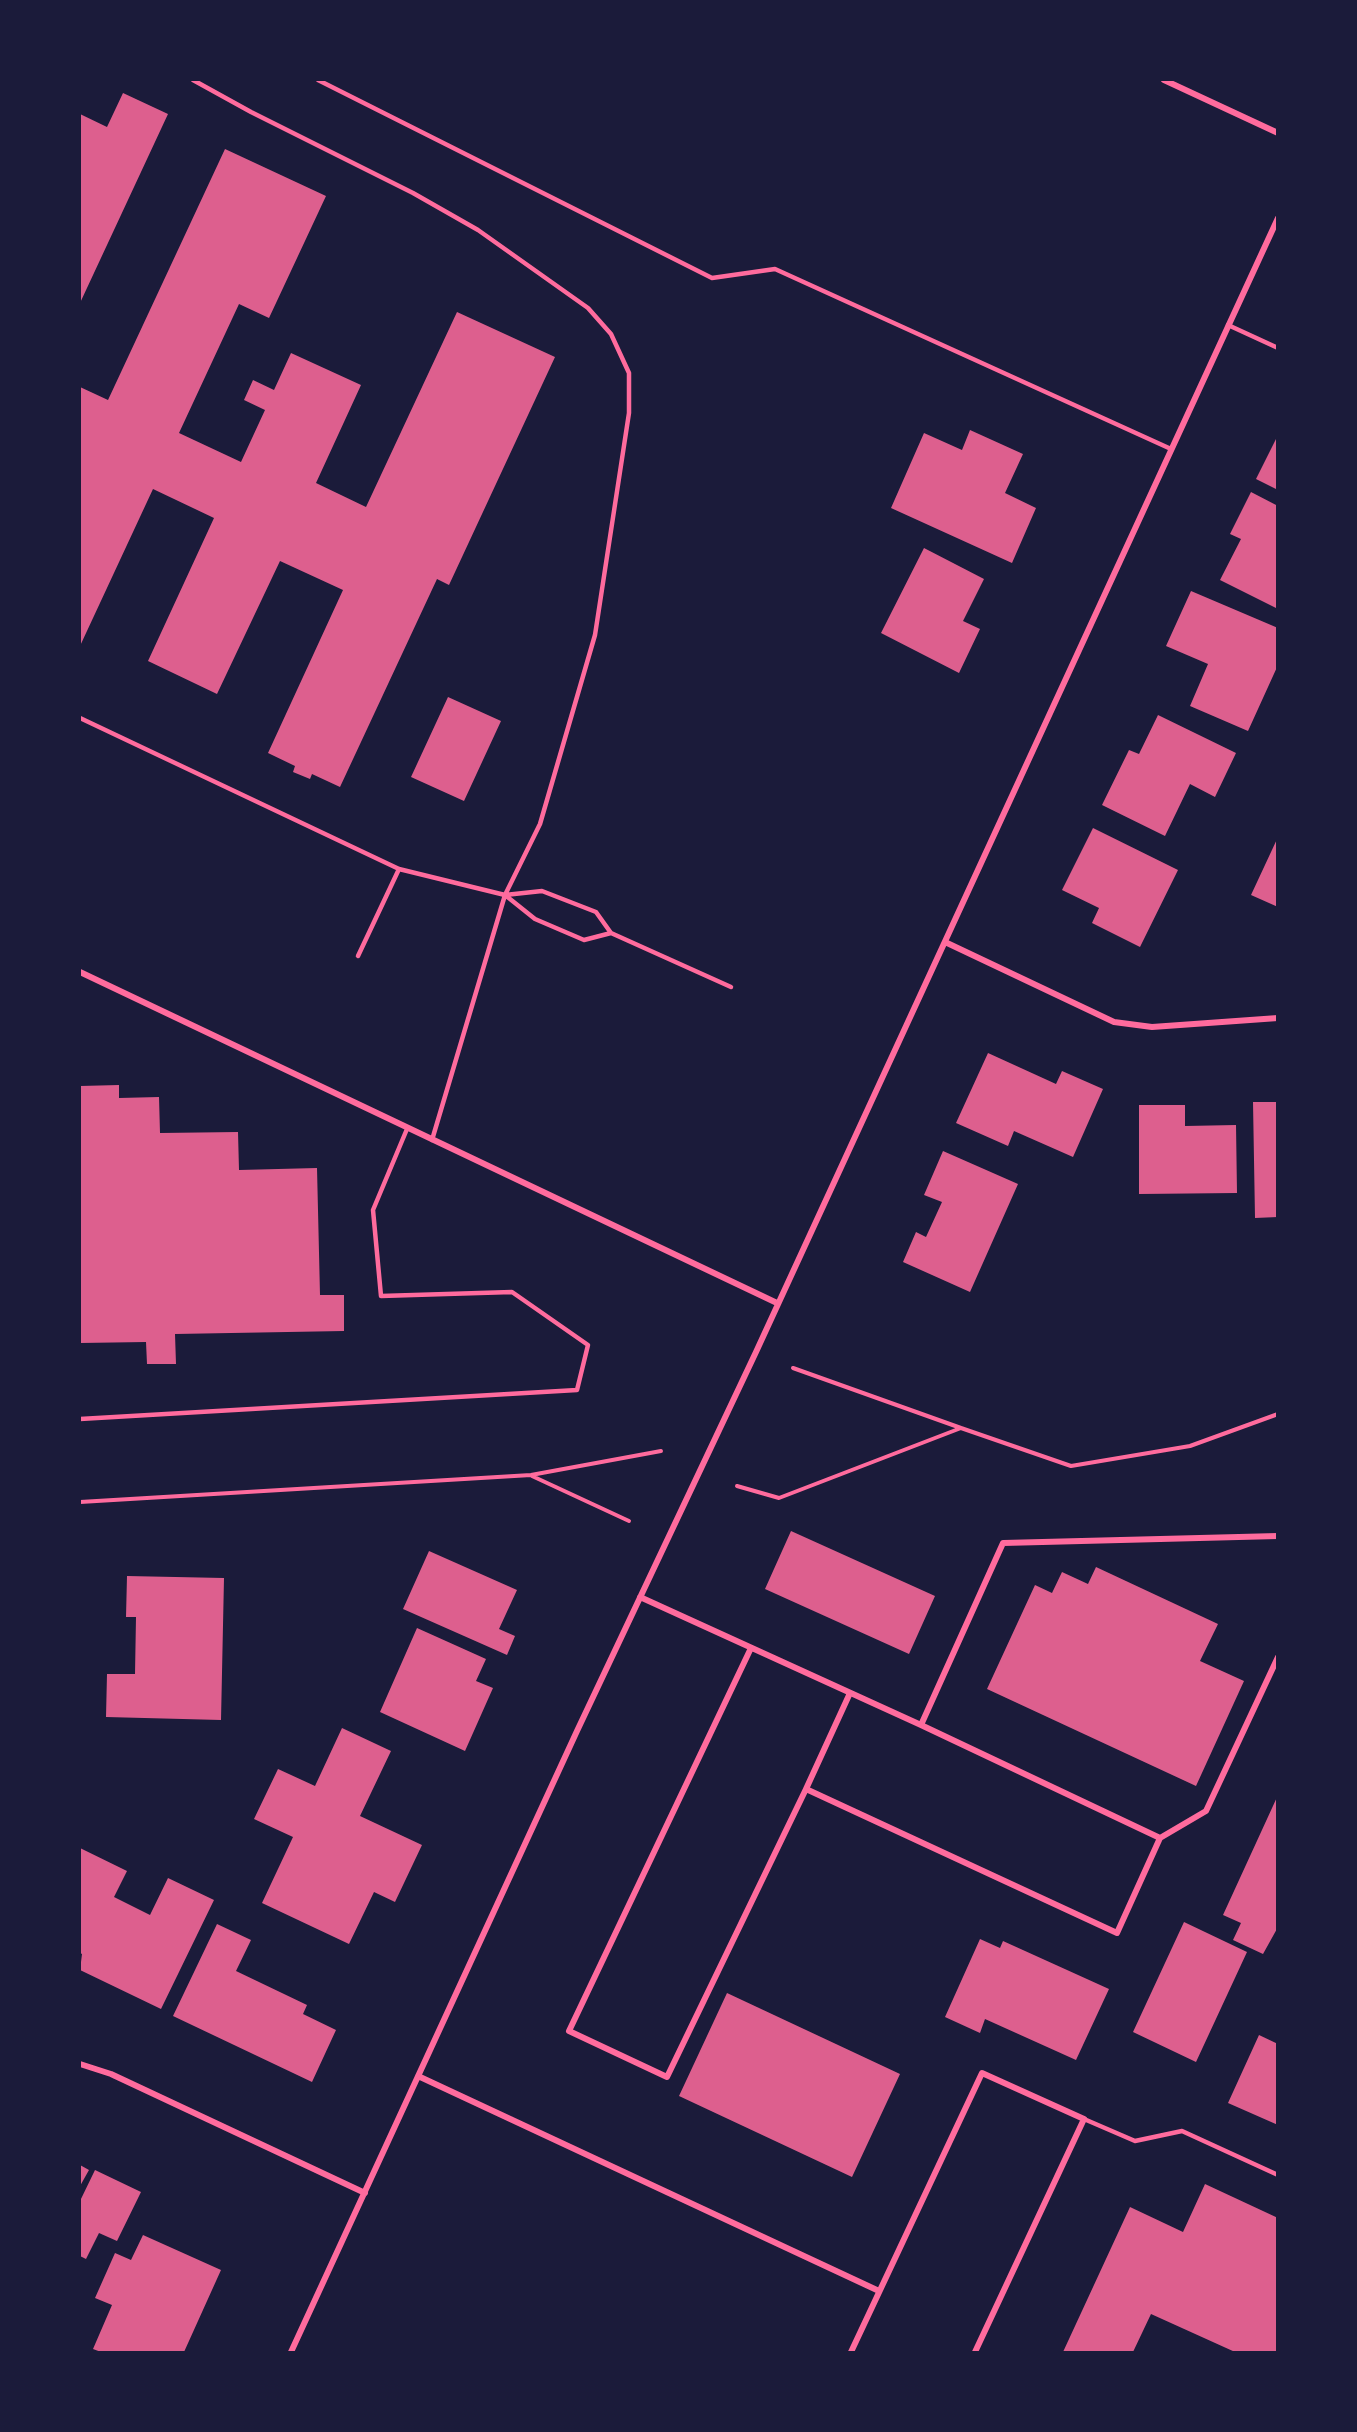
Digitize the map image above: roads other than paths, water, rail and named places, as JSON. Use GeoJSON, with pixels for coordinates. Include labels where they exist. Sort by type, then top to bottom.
{"type":"FeatureCollection","features":[{"type":"Feature","properties":{"kind":"street"},"geometry":{"type":"LineString","coordinates":[[1164,80],[1278,133]]}},
{"type":"Feature","properties":{"kind":"street"},"geometry":{"type":"LineString","coordinates":[[291,2352],[1278,218]]}},
{"type":"Feature","properties":{"kind":"street"},"geometry":{"type":"LineString","coordinates":[[945,942],[1114,1022],[1152,1027],[1278,1018]]}},
{"type":"Feature","properties":{"kind":"street"},"geometry":{"type":"LineString","coordinates":[[80,972],[777,1303]]}},
{"type":"Feature","properties":{"kind":"street"},"geometry":{"type":"LineString","coordinates":[[921,1725],[1004,1543],[1278,1536]]}},
{"type":"Feature","properties":{"kind":"street"},"geometry":{"type":"LineString","coordinates":[[640,1597],[921,1725],[1160,1838]]}},
{"type":"Feature","properties":{"kind":"street"},"geometry":{"type":"LineString","coordinates":[[751,1648],[569,2031],[668,2078],[850,1693]]}},
{"type":"Feature","properties":{"kind":"street"},"geometry":{"type":"LineString","coordinates":[[806,1789],[1117,1933],[1160,1838],[1206,1810],[1278,1657]]}},
{"type":"Feature","properties":{"kind":"street"},"geometry":{"type":"LineString","coordinates":[[80,2064],[111,2074],[365,2193]]}},
{"type":"Feature","properties":{"kind":"street"},"geometry":{"type":"LineString","coordinates":[[851,2352],[982,2073],[1084,2119],[975,2352]]}},
{"type":"Feature","properties":{"kind":"street"},"geometry":{"type":"LineString","coordinates":[[418,2076],[879,2291]]}},
{"type":"Feature","properties":{"kind":"lane"},"geometry":{"type":"LineString","coordinates":[[193,80],[251,112],[413,193],[478,230],[588,308],[611,334],[629,372],[629,413],[595,635],[540,824],[505,895],[432,1140]]}},
{"type":"Feature","properties":{"kind":"lane"},"geometry":{"type":"LineString","coordinates":[[318,80],[712,278],[775,269],[1171,449]]}},
{"type":"Feature","properties":{"kind":"lane"},"geometry":{"type":"LineString","coordinates":[[1228,325],[1278,348]]}},
{"type":"Feature","properties":{"kind":"lane"},"geometry":{"type":"LineString","coordinates":[[80,718],[399,869],[505,895],[542,891],[596,912],[611,933],[731,987]]}},
{"type":"Feature","properties":{"kind":"lane"},"geometry":{"type":"LineString","coordinates":[[358,956],[399,869]]}},
{"type":"Feature","properties":{"kind":"lane"},"geometry":{"type":"LineString","coordinates":[[505,895],[535,919],[584,940],[611,933]]}},
{"type":"Feature","properties":{"kind":"lane"},"geometry":{"type":"LineString","coordinates":[[80,1419],[577,1390],[588,1344],[512,1292],[381,1296],[373,1210],[407,1129]]}},
{"type":"Feature","properties":{"kind":"lane"},"geometry":{"type":"LineString","coordinates":[[1084,2119],[1135,2141],[1182,2131],[1278,2175]]}}]}
